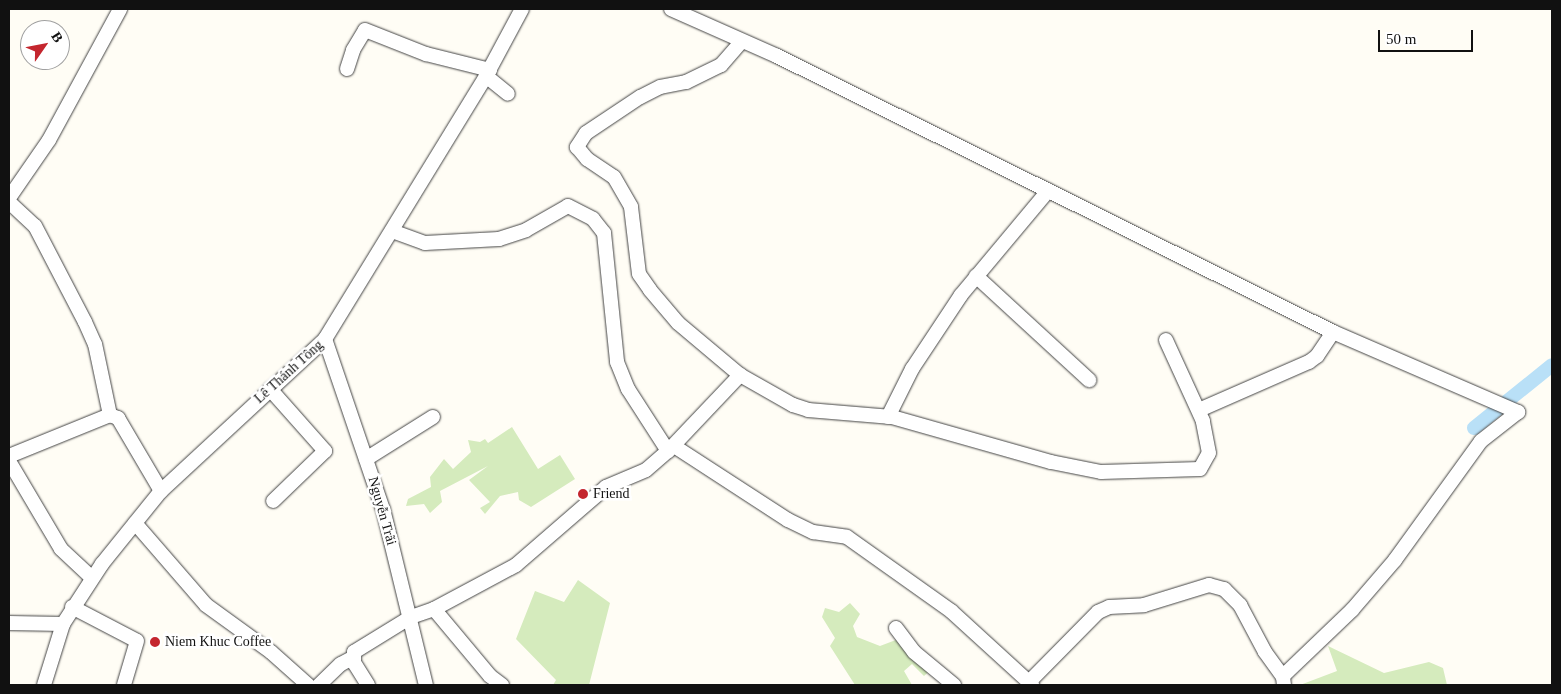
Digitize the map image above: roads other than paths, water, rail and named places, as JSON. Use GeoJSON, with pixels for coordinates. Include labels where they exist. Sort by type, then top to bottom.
{"type":"FeatureCollection","features":[{"type":"Feature","properties":{"kind":"street"},"geometry":{"type":"LineString","coordinates":[[9,198],[49,140],[120,9]]}},
{"type":"Feature","properties":{"kind":"street","name":"Lê Thánh Tông"},"geometry":{"type":"LineString","coordinates":[[44,685],[63,624],[72,608],[92,578],[161,491],[270,389],[326,340],[488,73],[522,9]]}},
{"type":"Feature","properties":{"kind":"street"},"geometry":{"type":"LineString","coordinates":[[392,231],[425,243],[509,236],[568,206],[593,219],[604,232],[618,362],[628,390],[671,448],[788,520],[813,532],[847,538],[952,610],[1030,684],[1098,612],[1109,607],[1144,605],[1209,585],[1224,589],[1240,605],[1283,681],[1352,610],[1395,560],[1481,441],[1518,412],[1332,332],[742,41],[671,9]]}},
{"type":"Feature","properties":{"kind":"street"},"geometry":{"type":"LineString","coordinates":[[347,69],[353,50],[366,30],[426,54],[488,73],[508,94]]}},
{"type":"Feature","properties":{"kind":"street"},"geometry":{"type":"LineString","coordinates":[[742,41],[721,65],[686,82],[660,87],[640,97],[586,134],[577,147],[587,159],[614,176],[631,207],[639,274],[678,323],[740,375],[793,405],[808,410],[888,417],[1051,462],[1102,472],[1143,473],[1200,469],[1210,453],[1199,410],[1166,340]]}},
{"type":"Feature","properties":{"kind":"street"},"geometry":{"type":"LineString","coordinates":[[888,417],[912,369],[976,276],[1048,191]]}},
{"type":"Feature","properties":{"kind":"street"},"geometry":{"type":"LineString","coordinates":[[9,202],[35,226],[96,344],[110,415]]}},
{"type":"Feature","properties":{"kind":"street"},"geometry":{"type":"LineString","coordinates":[[976,276],[1088,380]]}},
{"type":"Feature","properties":{"kind":"street"},"geometry":{"type":"LineString","coordinates":[[1199,410],[1309,362],[1317,356],[1332,332]]}},
{"type":"Feature","properties":{"kind":"street","name":"Nguyễn Trãi"},"geometry":{"type":"LineString","coordinates":[[326,340],[366,459],[410,617],[426,685]]}},
{"type":"Feature","properties":{"kind":"street"},"geometry":{"type":"LineString","coordinates":[[368,685],[354,663],[354,652],[410,617],[434,609],[516,565],[606,487],[646,470],[671,448],[740,375]]}},
{"type":"Feature","properties":{"kind":"street"},"geometry":{"type":"LineString","coordinates":[[270,389],[323,445],[325,451],[272,502]]}},
{"type":"Feature","properties":{"kind":"street"},"geometry":{"type":"LineString","coordinates":[[9,456],[110,415],[118,418],[161,491]]}},
{"type":"Feature","properties":{"kind":"street"},"geometry":{"type":"LineString","coordinates":[[366,459],[433,417]]}},
{"type":"Feature","properties":{"kind":"street"},"geometry":{"type":"LineString","coordinates":[[9,461],[61,549],[92,578]]}},
{"type":"Feature","properties":{"kind":"street"},"geometry":{"type":"LineString","coordinates":[[135,523],[206,605],[272,652],[308,685]]}},
{"type":"Feature","properties":{"kind":"street"},"geometry":{"type":"LineString","coordinates":[[72,608],[136,642],[136,652],[124,685]]}},
{"type":"Feature","properties":{"kind":"street"},"geometry":{"type":"LineString","coordinates":[[434,609],[490,676],[502,685]]}},
{"type":"Feature","properties":{"kind":"street"},"geometry":{"type":"LineString","coordinates":[[9,623],[63,624]]}},
{"type":"Feature","properties":{"kind":"street"},"geometry":{"type":"LineString","coordinates":[[896,628],[914,652],[954,685]]}},
{"type":"Feature","properties":{"kind":"street"},"geometry":{"type":"LineString","coordinates":[[319,685],[341,664],[354,657]]}},
{"type":"Feature","properties":{"kind":"waterway"},"geometry":{"type":"LineString","coordinates":[[1474,428],[1552,365]]}},
{"type":"Feature","properties":{"kind":"place","name":"Friend"},"geometry":{"type":"Point","coordinates":[583,494]}},
{"type":"Feature","properties":{"kind":"place","name":"Niem Khuc Coffee"},"geometry":{"type":"Point","coordinates":[155,642]}}]}
